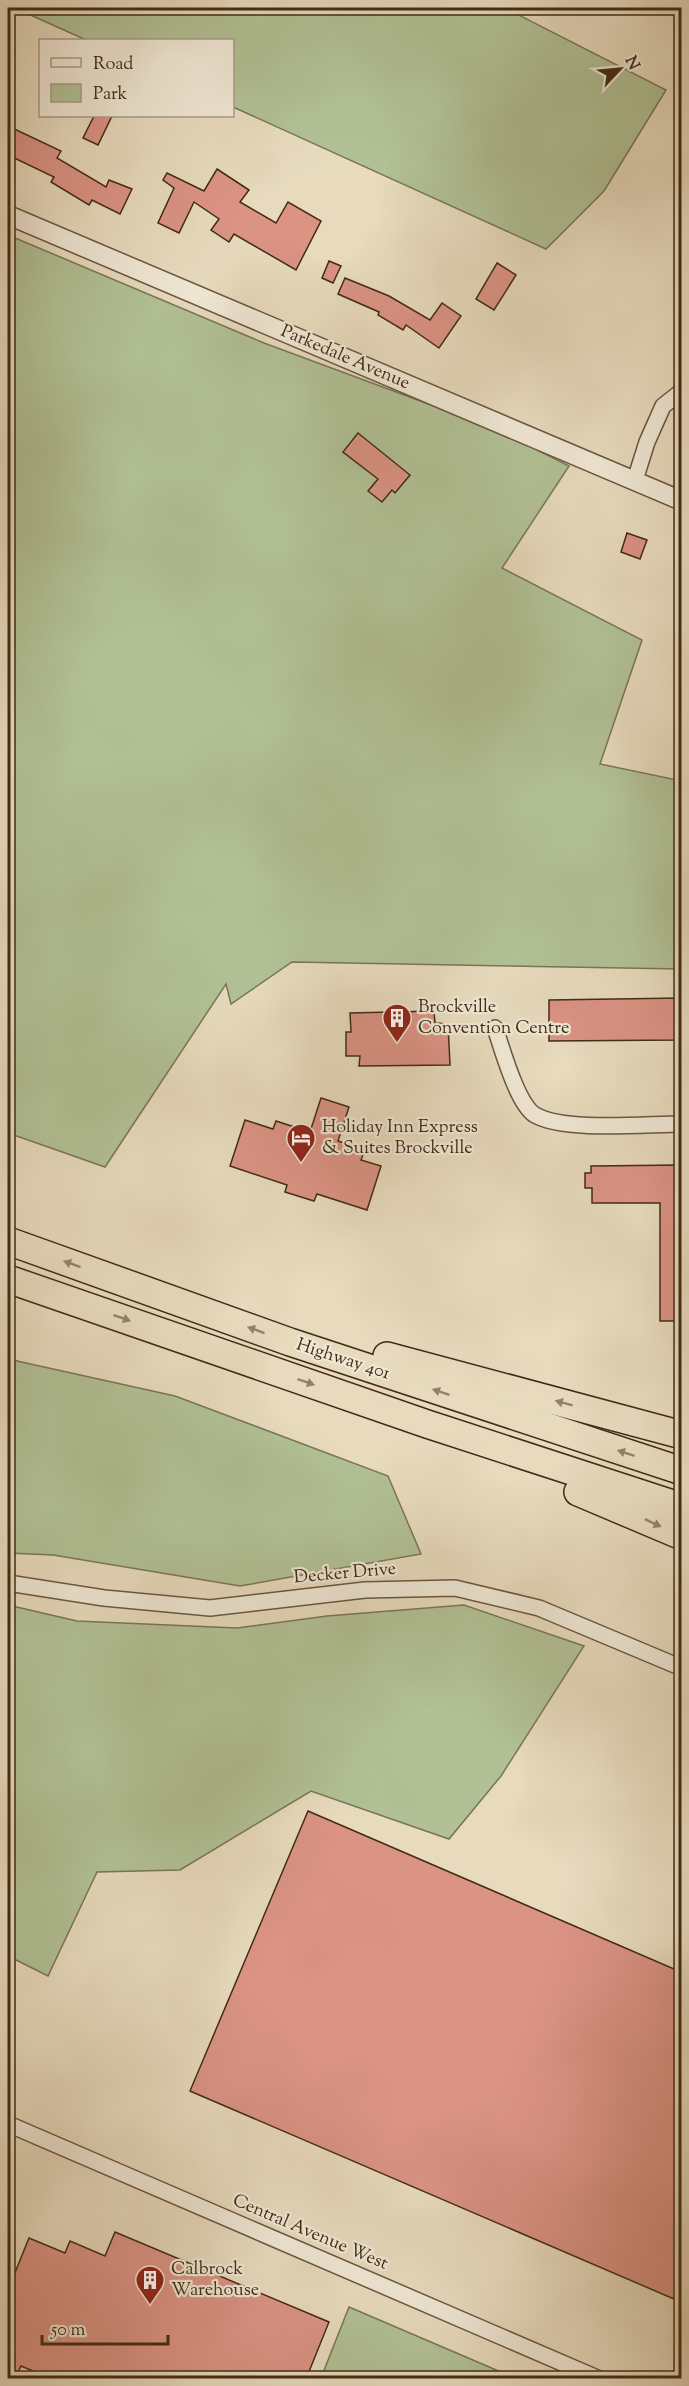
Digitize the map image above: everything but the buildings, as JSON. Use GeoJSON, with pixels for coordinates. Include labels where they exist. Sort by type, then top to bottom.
{"type":"FeatureCollection","features":[{"type":"Feature","properties":{"kind":"highway","name":"Highway 401"},"geometry":{"type":"LineString","coordinates":[[8,1241],[290,1342],[681,1471]]}},
{"type":"Feature","properties":{"kind":"highway","name":"Highway 401"},"geometry":{"type":"LineString","coordinates":[[8,1278],[427,1424],[681,1508]]}},
{"type":"Feature","properties":{"kind":"highway"},"geometry":{"type":"LineString","coordinates":[[290,1342],[358,1348],[681,1435]]}},
{"type":"Feature","properties":{"kind":"highway"},"geometry":{"type":"LineString","coordinates":[[427,1424],[460,1447],[614,1505],[681,1536]]}},
{"type":"Feature","properties":{"kind":"street","name":"Parkedale Avenue"},"geometry":{"type":"LineString","coordinates":[[8,215],[681,501]]}},
{"type":"Feature","properties":{"kind":"street"},"geometry":{"type":"LineString","coordinates":[[635,480],[647,442],[663,406],[681,391]]}},
{"type":"Feature","properties":{"kind":"street"},"geometry":{"type":"LineString","coordinates":[[495,1028],[514,1085],[534,1114],[567,1124],[681,1124]]}},
{"type":"Feature","properties":{"kind":"street","name":"Decker Drive"},"geometry":{"type":"LineString","coordinates":[[8,1583],[104,1598],[210,1608],[365,1590],[455,1588],[539,1608],[675,1665]]}},
{"type":"Feature","properties":{"kind":"street","name":"Central Avenue West"},"geometry":{"type":"LineString","coordinates":[[9,2129],[597,2379]]}},
{"type":"Feature","properties":{"kind":"green space"},"geometry":{"type":"Polygon","coordinates":[[[15,8],[505,8],[666,90],[604,191],[546,249],[234,107],[234,39],[84,39],[15,8]]]}},
{"type":"Feature","properties":{"kind":"green space"},"geometry":{"type":"Polygon","coordinates":[[[8,235],[264,343],[496,429],[569,466],[502,568],[642,640],[600,764],[682,781],[681,969],[292,962],[231,1004],[226,984],[105,1167],[8,1133],[8,235]]]}},
{"type":"Feature","properties":{"kind":"green space"},"geometry":{"type":"Polygon","coordinates":[[[8,1359],[175,1396],[388,1476],[421,1554],[240,1586],[53,1555],[8,1553],[8,1359]]]}},
{"type":"Feature","properties":{"kind":"green space"},"geometry":{"type":"Polygon","coordinates":[[[8,1605],[77,1621],[237,1628],[327,1616],[464,1605],[584,1646],[501,1776],[449,1839],[311,1791],[180,1870],[97,1872],[48,1976],[8,1956],[8,1605]]]}},
{"type":"Feature","properties":{"kind":"green space"},"geometry":{"type":"Polygon","coordinates":[[[349,2307],[515,2378],[321,2378],[349,2307]]]}},
{"type":"Feature","properties":{"kind":"place","name":"Brockville Convention Centre"},"geometry":{"type":"Point","coordinates":[397,1044]}},
{"type":"Feature","properties":{"kind":"place","name":"Holiday Inn Express & Suites Brockville"},"geometry":{"type":"Point","coordinates":[301,1164]}},
{"type":"Feature","properties":{"kind":"place","name":"Calbrock Warehouse"},"geometry":{"type":"Point","coordinates":[150,2306]}}]}
